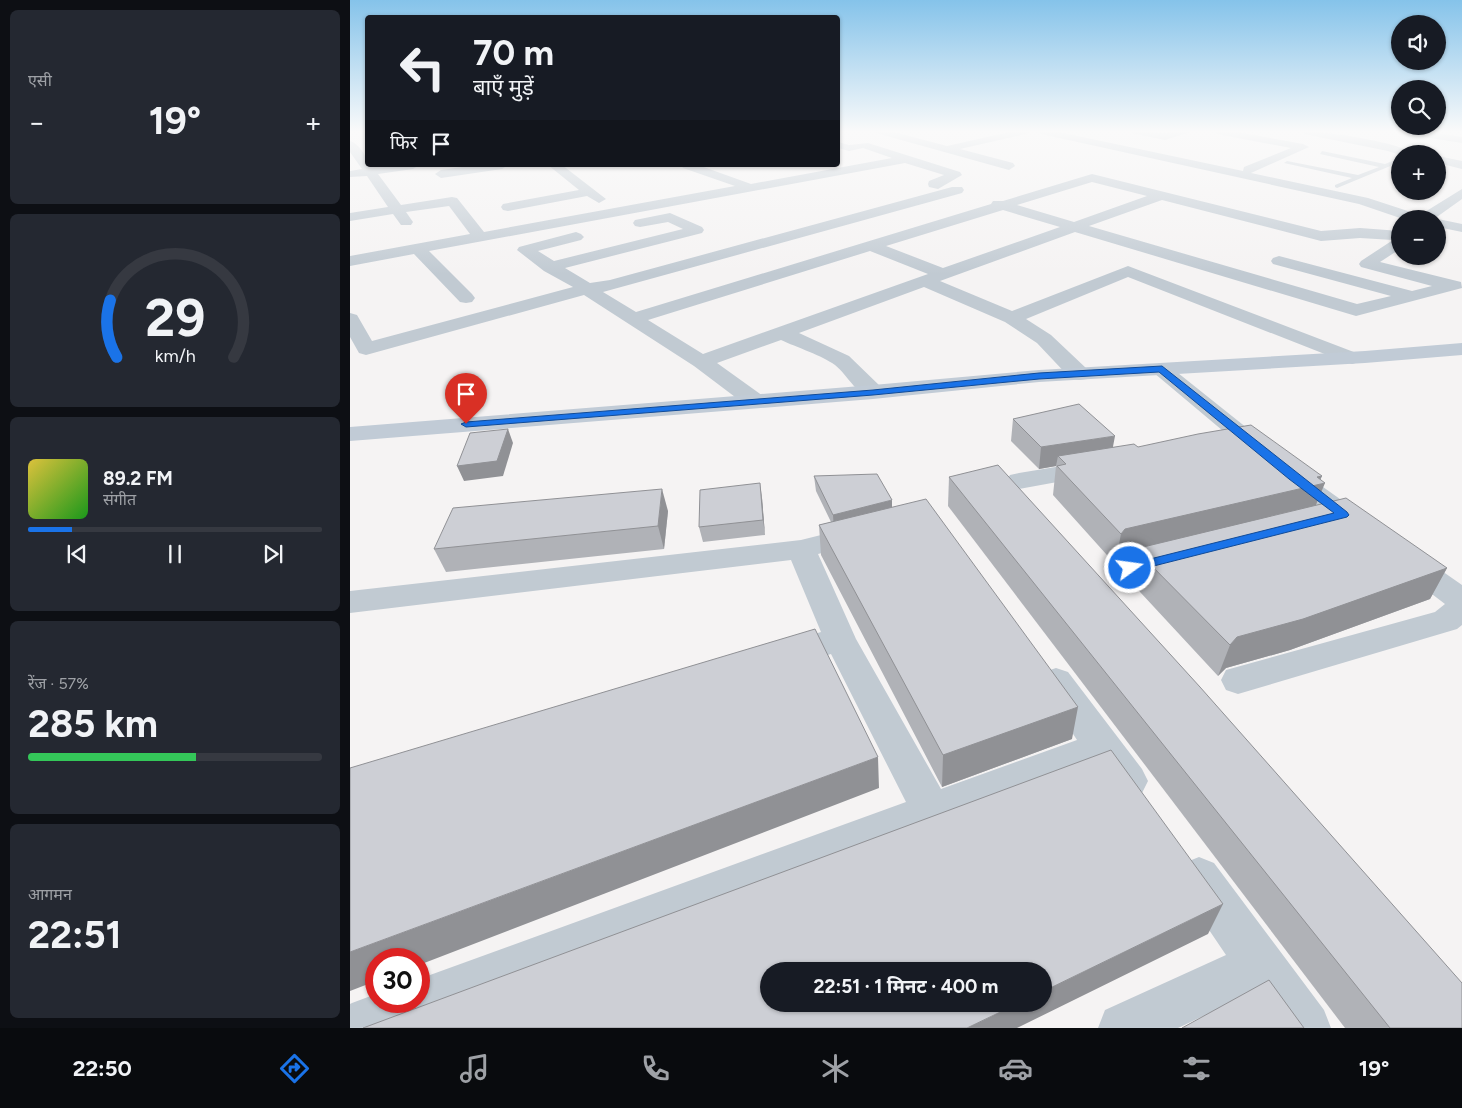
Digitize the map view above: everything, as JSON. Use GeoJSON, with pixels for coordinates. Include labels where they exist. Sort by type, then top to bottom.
{"type":"FeatureCollection","features":[{"type":"Feature","properties":{"kind":"street"},"geometry":{"type":"LineString","coordinates":[[376,179],[406,223]]}},
{"type":"Feature","properties":{"kind":"street"},"geometry":{"type":"LineString","coordinates":[[440,179],[480,237]]}},
{"type":"Feature","properties":{"kind":"street"},"geometry":{"type":"LineString","coordinates":[[350,217],[397,209],[466,179]]}},
{"type":"Feature","properties":{"kind":"street"},"geometry":{"type":"LineString","coordinates":[[572,179],[617,211]]}},
{"type":"Feature","properties":{"kind":"street"},"geometry":{"type":"LineString","coordinates":[[726,179],[748,187]]}},
{"type":"Feature","properties":{"kind":"street"},"geometry":{"type":"LineString","coordinates":[[350,261],[793,179]]}},
{"type":"Feature","properties":{"kind":"street"},"geometry":{"type":"LineString","coordinates":[[350,319],[366,349],[961,192],[934,184],[946,179]]}},
{"type":"Feature","properties":{"kind":"street"},"geometry":{"type":"LineString","coordinates":[[632,320],[1089,179]]}},
{"type":"Feature","properties":{"kind":"street"},"geometry":{"type":"LineString","coordinates":[[1096,179],[1321,236],[1360,233],[1391,235]]}},
{"type":"Feature","properties":{"kind":"street"},"geometry":{"type":"LineString","coordinates":[[1261,179],[1355,200],[1391,211]]}},
{"type":"Feature","properties":{"kind":"street"},"geometry":{"type":"LineString","coordinates":[[664,190],[682,199]]}},
{"type":"Feature","properties":{"kind":"street"},"geometry":{"type":"LineString","coordinates":[[508,207],[589,192]]}},
{"type":"Feature","properties":{"kind":"street"},"geometry":{"type":"LineString","coordinates":[[368,197],[387,194]]}},
{"type":"Feature","properties":{"kind":"street"},"geometry":{"type":"LineString","coordinates":[[701,362],[927,282],[1162,195]]}},
{"type":"Feature","properties":{"kind":"street"},"geometry":{"type":"LineString","coordinates":[[1438,210],[1461,195]]}},
{"type":"Feature","properties":{"kind":"street"},"geometry":{"type":"LineString","coordinates":[[983,199],[1073,228],[1356,310],[1458,287]]}},
{"type":"Feature","properties":{"kind":"street"},"geometry":{"type":"LineString","coordinates":[[550,266],[697,230],[670,217],[625,226]]}},
{"type":"Feature","properties":{"kind":"street"},"geometry":{"type":"LineString","coordinates":[[1446,225],[1462,228]]}},
{"type":"Feature","properties":{"kind":"street"},"geometry":{"type":"LineString","coordinates":[[586,235],[525,250],[632,320],[701,362],[755,401]]}},
{"type":"Feature","properties":{"kind":"street"},"geometry":{"type":"LineString","coordinates":[[1249,279],[1321,236]]}},
{"type":"Feature","properties":{"kind":"street"},"geometry":{"type":"LineString","coordinates":[[783,238],[831,258]]}},
{"type":"Feature","properties":{"kind":"street"},"geometry":{"type":"LineString","coordinates":[[871,246],[945,275]]}},
{"type":"Feature","properties":{"kind":"street"},"geometry":{"type":"LineString","coordinates":[[1391,248],[1367,264],[1458,287]]}},
{"type":"Feature","properties":{"kind":"street"},"geometry":{"type":"LineString","coordinates":[[418,249],[466,298]]}},
{"type":"Feature","properties":{"kind":"street"},"geometry":{"type":"LineString","coordinates":[[1279,261],[1413,297]]}},
{"type":"Feature","properties":{"kind":"street"},"geometry":{"type":"LineString","coordinates":[[1012,318],[1128,271],[1352,358]]}},
{"type":"Feature","properties":{"kind":"street"},"geometry":{"type":"LineString","coordinates":[[927,282],[1012,318],[1044,339],[1079,374]]}},
{"type":"Feature","properties":{"kind":"street"},"geometry":{"type":"LineString","coordinates":[[782,333],[842,360],[873,392]]}},
{"type":"Feature","properties":{"kind":"street"},"geometry":{"type":"LineString","coordinates":[[350,434],[1079,374],[1352,358],[1462,349]]}},
{"type":"Feature","properties":{"kind":"street"},"geometry":{"type":"LineString","coordinates":[[1162,369],[1251,443],[1343,515],[1462,601]]}},
{"type":"Feature","properties":{"kind":"street"},"geometry":{"type":"LineString","coordinates":[[1225,447],[1251,443]]}},
{"type":"Feature","properties":{"kind":"street"},"geometry":{"type":"LineString","coordinates":[[1014,490],[1118,465]]}},
{"type":"Feature","properties":{"kind":"street"},"geometry":{"type":"LineString","coordinates":[[1314,522],[1343,515]]}},
{"type":"Feature","properties":{"kind":"street"},"geometry":{"type":"LineString","coordinates":[[350,602],[801,549],[888,528]]}},
{"type":"Feature","properties":{"kind":"street"},"geometry":{"type":"LineString","coordinates":[[801,549],[840,639],[932,811]]}},
{"type":"Feature","properties":{"kind":"street"},"geometry":{"type":"LineString","coordinates":[[1238,680],[1446,621],[1462,608]]}},
{"type":"Feature","properties":{"kind":"street"},"geometry":{"type":"LineString","coordinates":[[755,665],[840,639]]}},
{"type":"Feature","properties":{"kind":"street"},"geometry":{"type":"LineString","coordinates":[[1039,659],[1150,811]]}},
{"type":"Feature","properties":{"kind":"street"},"geometry":{"type":"LineString","coordinates":[[352,1028],[1103,747]]}},
{"type":"Feature","properties":{"kind":"street"},"geometry":{"type":"LineString","coordinates":[[1179,851],[1306,1028]]}},
{"type":"Feature","properties":{"kind":"street"},"geometry":{"type":"LineString","coordinates":[[1123,1028],[1261,964]]}},
{"type":"Feature","properties":{"kind":"lane"},"geometry":{"type":"LineString","coordinates":[[1337,186],[1353,179]]}},
{"type":"Feature","properties":{"kind":"building"},"geometry":{"type":"Polygon","coordinates":[[[1079,404],[1115,436],[1041,447],[1013,419],[1079,404]]]}},
{"type":"Feature","properties":{"kind":"building"},"geometry":{"type":"Polygon","coordinates":[[[1251,425],[1322,476],[1317,477],[1325,483],[1125,529],[1121,534],[1057,466],[1066,464],[1058,456],[1134,444],[1138,447],[1251,425]]]}},
{"type":"Feature","properties":{"kind":"building"},"geometry":{"type":"Polygon","coordinates":[[[508,429],[497,461],[457,466],[470,433],[508,429]]]}},
{"type":"Feature","properties":{"kind":"building"},"geometry":{"type":"Polygon","coordinates":[[[998,465],[1200,687],[1462,983],[1462,1028],[1390,1028],[949,477],[998,465]]]}},
{"type":"Feature","properties":{"kind":"building"},"geometry":{"type":"Polygon","coordinates":[[[877,474],[892,500],[833,515],[814,476],[877,474]]]}},
{"type":"Feature","properties":{"kind":"building"},"geometry":{"type":"Polygon","coordinates":[[[760,483],[763,520],[699,527],[700,490],[760,483]]]}},
{"type":"Feature","properties":{"kind":"building"},"geometry":{"type":"Polygon","coordinates":[[[662,489],[658,526],[434,549],[453,508],[662,489]]]}},
{"type":"Feature","properties":{"kind":"building"},"geometry":{"type":"Polygon","coordinates":[[[1346,498],[1447,568],[1303,619],[1237,637],[1230,645],[1135,549],[1346,498]]]}},
{"type":"Feature","properties":{"kind":"building"},"geometry":{"type":"Polygon","coordinates":[[[926,499],[1078,707],[943,755],[819,525],[926,499]]]}},
{"type":"Feature","properties":{"kind":"building"},"geometry":{"type":"Polygon","coordinates":[[[815,629],[878,757],[350,952],[350,768],[815,629]]]}},
{"type":"Feature","properties":{"kind":"building"},"geometry":{"type":"Polygon","coordinates":[[[1111,750],[1223,904],[1052,987],[1052,962],[760,962],[760,1012],[1000,1012],[967,1028],[363,1028],[403,1013],[430,1013],[430,1003],[1111,750]]]}},
{"type":"Feature","properties":{"kind":"building"},"geometry":{"type":"Polygon","coordinates":[[[1269,980],[1304,1028],[1182,1028],[1269,980]]]}},
{"type":"Feature","properties":{"kind":"route"},"geometry":{"type":"LineString","coordinates":[[466,424],[873,392],[1039,376],[1162,369],[1293,477],[1343,515],[1130,568]]}}]}
